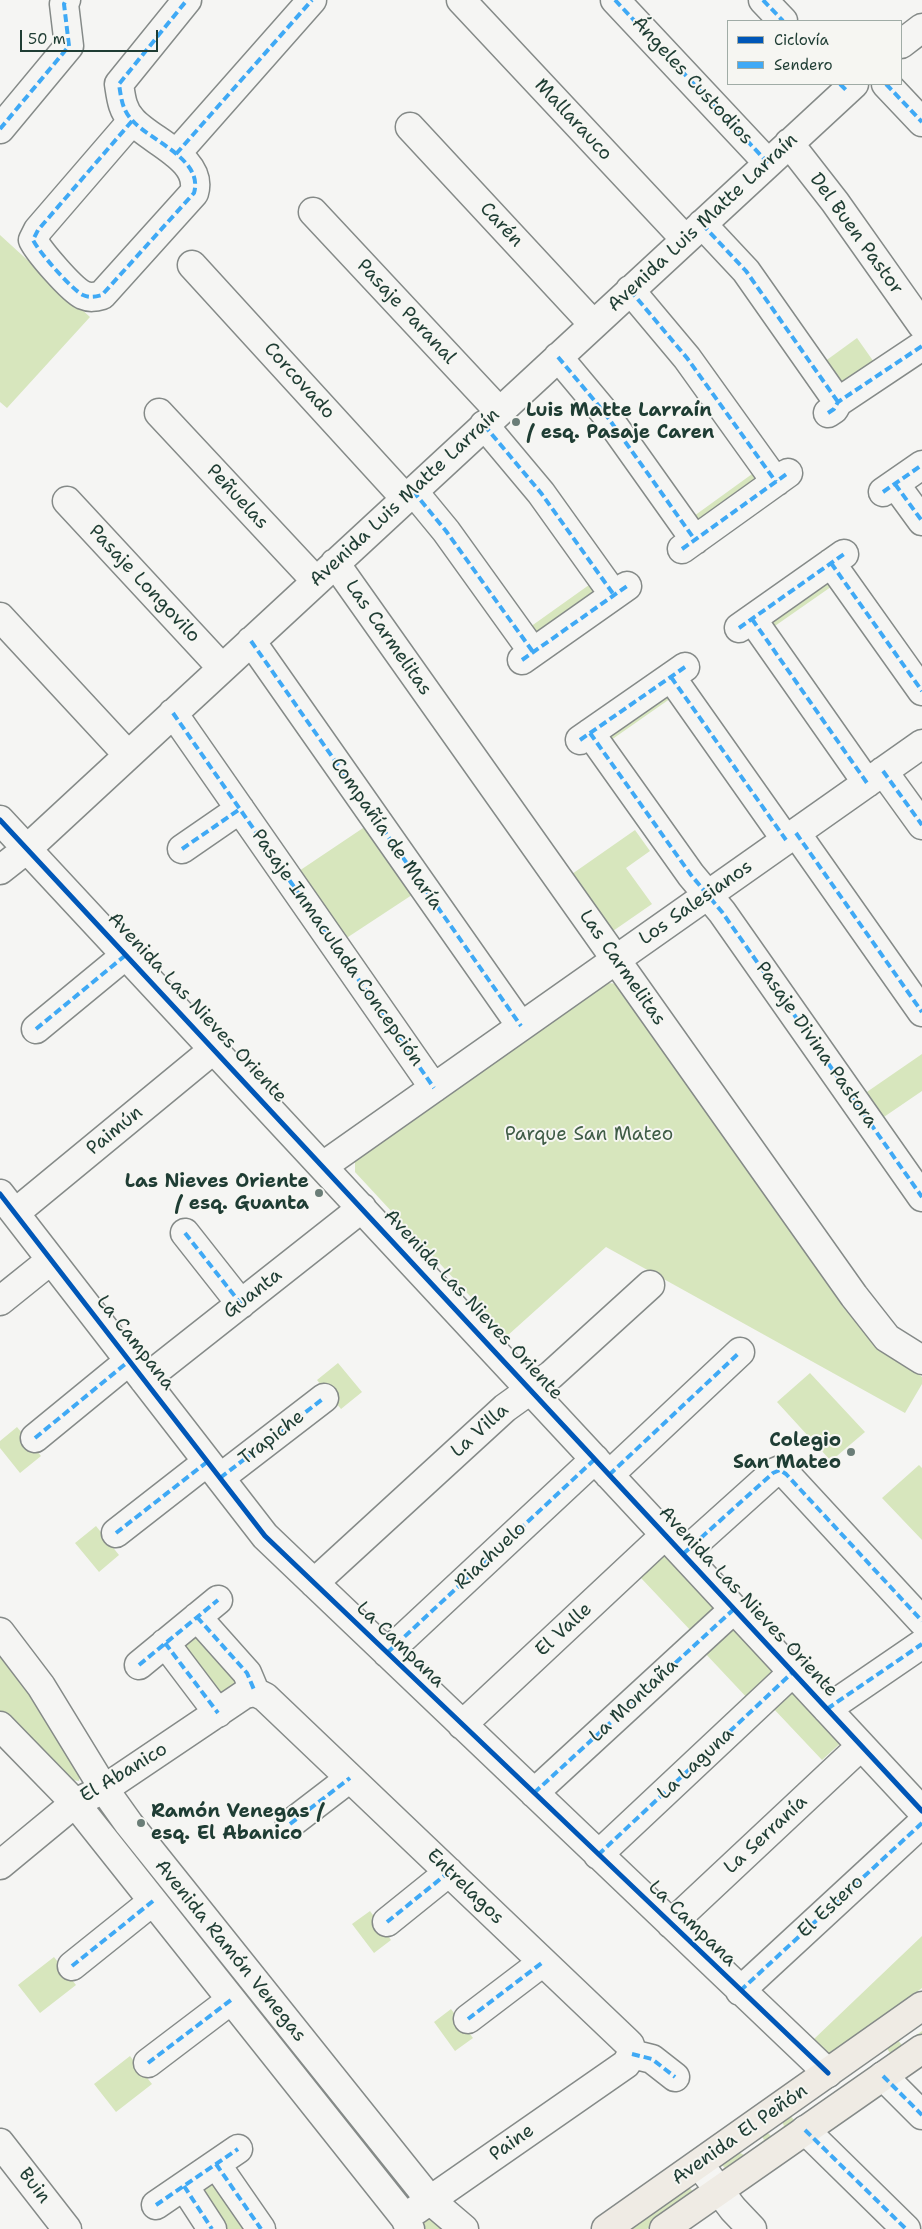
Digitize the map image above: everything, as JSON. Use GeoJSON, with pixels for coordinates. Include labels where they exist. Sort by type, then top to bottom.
{"type":"FeatureCollection","features":[{"type":"Feature","properties":{"kind":"main road","name":"Avenida El Peñón"},"geometry":{"type":"LineString","coordinates":[[606,2229],[922,2006]]}},
{"type":"Feature","properties":{"kind":"main road","name":"Avenida El Peñón"},"geometry":{"type":"LineString","coordinates":[[664,2229],[922,2049]]}},
{"type":"Feature","properties":{"kind":"street"},"geometry":{"type":"LineString","coordinates":[[0,129],[69,46],[64,4],[66,0]]}},
{"type":"Feature","properties":{"kind":"street"},"geometry":{"type":"LineString","coordinates":[[132,121],[38,230],[33,240],[39,251],[82,295],[94,298],[102,295],[194,193],[197,183],[194,172],[176,154],[132,121],[123,106],[119,84],[187,0]]}},
{"type":"Feature","properties":{"kind":"street"},"geometry":{"type":"LineString","coordinates":[[176,154],[312,0]]}},
{"type":"Feature","properties":{"kind":"street","name":"Mallarauco"},"geometry":{"type":"LineString","coordinates":[[461,0],[694,232],[746,271],[833,407],[922,346]]}},
{"type":"Feature","properties":{"kind":"street","name":"Ángeles Custodios"},"geometry":{"type":"LineString","coordinates":[[615,0],[768,163]]}},
{"type":"Feature","properties":{"kind":"street"},"geometry":{"type":"LineString","coordinates":[[763,0],[782,20]]}},
{"type":"Feature","properties":{"kind":"street"},"geometry":{"type":"LineString","coordinates":[[902,43],[922,28]]}},
{"type":"Feature","properties":{"kind":"street"},"geometry":{"type":"LineString","coordinates":[[887,85],[922,122]]}},
{"type":"Feature","properties":{"kind":"street","name":"Avenida Luis Matte Larraín"},"geometry":{"type":"LineString","coordinates":[[0,870],[28,848],[694,232],[847,86]]}},
{"type":"Feature","properties":{"kind":"street","name":"Carén"},"geometry":{"type":"LineString","coordinates":[[410,126],[593,324]]}},
{"type":"Feature","properties":{"kind":"street","name":"Del Buen Pastor"},"geometry":{"type":"LineString","coordinates":[[789,143],[835,202],[922,325]]}},
{"type":"Feature","properties":{"kind":"street","name":"Pasaje Paranal"},"geometry":{"type":"LineString","coordinates":[[313,212],[492,418],[542,493],[620,591],[527,656]]}},
{"type":"Feature","properties":{"kind":"street","name":"Corcovado"},"geometry":{"type":"LineString","coordinates":[[192,265],[446,532],[527,656]]}},
{"type":"Feature","properties":{"kind":"street"},"geometry":{"type":"LineString","coordinates":[[558,357],[599,406],[689,544],[782,478],[630,290]]}},
{"type":"Feature","properties":{"kind":"street","name":"Peñuelas"},"geometry":{"type":"LineString","coordinates":[[159,412],[325,572]]}},
{"type":"Feature","properties":{"kind":"street"},"geometry":{"type":"LineString","coordinates":[[922,465],[889,488],[922,521]]}},
{"type":"Feature","properties":{"kind":"street","name":"Pasaje Longovilo"},"geometry":{"type":"LineString","coordinates":[[67,501],[222,668]]}},
{"type":"Feature","properties":{"kind":"street"},"geometry":{"type":"LineString","coordinates":[[922,691],[838,559],[745,624],[875,777],[922,825]]}},
{"type":"Feature","properties":{"kind":"street","name":"Las Carmelitas"},"geometry":{"type":"LineString","coordinates":[[325,572],[616,960],[879,1330],[895,1344],[922,1360]]}},
{"type":"Feature","properties":{"kind":"street"},"geometry":{"type":"LineString","coordinates":[[0,617],[128,755]]}},
{"type":"Feature","properties":{"kind":"street","name":"Compañía de María"},"geometry":{"type":"LineString","coordinates":[[250,641],[521,1026]]}},
{"type":"Feature","properties":{"kind":"street","name":"Pasaje Divina Pastora"},"geometry":{"type":"LineString","coordinates":[[791,836],[678,672],[585,736],[722,912],[922,1197]]}},
{"type":"Feature","properties":{"kind":"street","name":"Pasaje Inmaculada Concepción"},"geometry":{"type":"LineString","coordinates":[[173,713],[434,1088]]}},
{"type":"Feature","properties":{"kind":"street","name":"Los Salesianos"},"geometry":{"type":"LineString","coordinates":[[323,1166],[922,744]]}},
{"type":"Feature","properties":{"kind":"street","name":"Pasaje Inmaculada Concepción"},"geometry":{"type":"LineString","coordinates":[[182,849],[240,809]]}},
{"type":"Feature","properties":{"kind":"street","name":"Avenida Las Nieves Oriente"},"geometry":{"type":"LineString","coordinates":[[0,820],[127,954],[922,1812]]}},
{"type":"Feature","properties":{"kind":"street"},"geometry":{"type":"LineString","coordinates":[[791,836],[922,1012]]}},
{"type":"Feature","properties":{"kind":"street"},"geometry":{"type":"LineString","coordinates":[[36,1029],[127,954]]}},
{"type":"Feature","properties":{"kind":"street","name":"Paimún"},"geometry":{"type":"LineString","coordinates":[[8,1203],[214,1049]]}},
{"type":"Feature","properties":{"kind":"street","name":"La Campana"},"geometry":{"type":"LineString","coordinates":[[8,1203],[265,1536],[828,2073]]}},
{"type":"Feature","properties":{"kind":"street","name":"Guanta"},"geometry":{"type":"LineString","coordinates":[[35,1438],[241,1304],[362,1208]]}},
{"type":"Feature","properties":{"kind":"street"},"geometry":{"type":"LineString","coordinates":[[185,1233],[241,1304]]}},
{"type":"Feature","properties":{"kind":"street"},"geometry":{"type":"LineString","coordinates":[[0,1301],[52,1260]]}},
{"type":"Feature","properties":{"kind":"street","name":"La Villa"},"geometry":{"type":"LineString","coordinates":[[314,1583],[505,1408],[551,1375],[650,1285]]}},
{"type":"Feature","properties":{"kind":"street","name":"Riachuelo"},"geometry":{"type":"LineString","coordinates":[[387,1654],[602,1467],[740,1352]]}},
{"type":"Feature","properties":{"kind":"street","name":"Trapiche"},"geometry":{"type":"LineString","coordinates":[[116,1533],[324,1398]]}},
{"type":"Feature","properties":{"kind":"street","name":"El Valle"},"geometry":{"type":"LineString","coordinates":[[462,1725],[674,1545],[773,1473],[780,1470],[786,1474],[922,1621]]}},
{"type":"Feature","properties":{"kind":"street"},"geometry":{"type":"LineString","coordinates":[[139,1665],[218,1600]]}},
{"type":"Feature","properties":{"kind":"street","name":"La Montaña"},"geometry":{"type":"LineString","coordinates":[[534,1793],[734,1609]]}},
{"type":"Feature","properties":{"kind":"street"},"geometry":{"type":"LineString","coordinates":[[197,1617],[247,1673],[255,1692]]}},
{"type":"Feature","properties":{"kind":"street","name":"Avenida Ramón Venegas"},"geometry":{"type":"LineString","coordinates":[[0,1632],[41,1686],[104,1789],[129,1824],[430,2200],[464,2229]]}},
{"type":"Feature","properties":{"kind":"street"},"geometry":{"type":"LineString","coordinates":[[165,1643],[218,1713]]}},
{"type":"Feature","properties":{"kind":"street"},"geometry":{"type":"LineString","coordinates":[[827,1709],[922,1644]]}},
{"type":"Feature","properties":{"kind":"street","name":"La Laguna"},"geometry":{"type":"LineString","coordinates":[[598,1855],[793,1672]]}},
{"type":"Feature","properties":{"kind":"street","name":"El Abanico"},"geometry":{"type":"LineString","coordinates":[[0,1865],[74,1803],[104,1789],[245,1694],[255,1692]]}},
{"type":"Feature","properties":{"kind":"street","name":"Entrelagos"},"geometry":{"type":"LineString","coordinates":[[255,1692],[265,1697],[630,2045],[632,2054]]}},
{"type":"Feature","properties":{"kind":"street","name":"Avenida Ramón Venegas"},"geometry":{"type":"LineString","coordinates":[[0,1726],[74,1803],[153,1901],[231,2000],[401,2225]]}},
{"type":"Feature","properties":{"kind":"street","name":"La Serranía"},"geometry":{"type":"LineString","coordinates":[[671,1924],[861,1746]]}},
{"type":"Feature","properties":{"kind":"street"},"geometry":{"type":"LineString","coordinates":[[290,1824],[350,1778]]}},
{"type":"Feature","properties":{"kind":"street","name":"El Estero"},"geometry":{"type":"LineString","coordinates":[[740,1991],[922,1822]]}},
{"type":"Feature","properties":{"kind":"street"},"geometry":{"type":"LineString","coordinates":[[387,1922],[449,1872]]}},
{"type":"Feature","properties":{"kind":"street"},"geometry":{"type":"LineString","coordinates":[[72,1966],[153,1901]]}},
{"type":"Feature","properties":{"kind":"street"},"geometry":{"type":"LineString","coordinates":[[468,2019],[543,1962]]}},
{"type":"Feature","properties":{"kind":"street"},"geometry":{"type":"LineString","coordinates":[[148,2063],[231,2000]]}},
{"type":"Feature","properties":{"kind":"street"},"geometry":{"type":"LineString","coordinates":[[632,2054],[652,2060],[674,2077]]}},
{"type":"Feature","properties":{"kind":"street","name":"Paine"},"geometry":{"type":"LineString","coordinates":[[401,2225],[430,2200],[626,2064],[632,2054]]}},
{"type":"Feature","properties":{"kind":"street"},"geometry":{"type":"LineString","coordinates":[[883,2076],[922,2115]]}},
{"type":"Feature","properties":{"kind":"street"},"geometry":{"type":"LineString","coordinates":[[805,2130],[906,2229]]}},
{"type":"Feature","properties":{"kind":"street","name":"Buin"},"geometry":{"type":"LineString","coordinates":[[0,2143],[60,2226]]}},
{"type":"Feature","properties":{"kind":"street"},"geometry":{"type":"LineString","coordinates":[[156,2206],[238,2149]]}},
{"type":"Feature","properties":{"kind":"street"},"geometry":{"type":"LineString","coordinates":[[216,2164],[261,2229]]}},
{"type":"Feature","properties":{"kind":"street"},"geometry":{"type":"LineString","coordinates":[[698,2164],[718,2191],[752,2229]]}},
{"type":"Feature","properties":{"kind":"street"},"geometry":{"type":"LineString","coordinates":[[184,2186],[212,2229]]}},
{"type":"Feature","properties":{"kind":"green space"},"geometry":{"type":"Polygon","coordinates":[[[0,235],[90,317],[7,408],[0,402],[0,235]]]}},
{"type":"Feature","properties":{"kind":"green space"},"geometry":{"type":"Polygon","coordinates":[[[857,338],[876,365],[842,389],[824,362],[857,338]]]}},
{"type":"Feature","properties":{"kind":"green space"},"geometry":{"type":"Polygon","coordinates":[[[759,469],[767,481],[702,527],[694,516],[759,469]]]}},
{"type":"Feature","properties":{"kind":"green space"},"geometry":{"type":"Polygon","coordinates":[[[830,570],[838,582],[772,628],[764,617],[830,570]]]}},
{"type":"Feature","properties":{"kind":"green space"},"geometry":{"type":"Polygon","coordinates":[[[596,580],[604,592],[538,638],[530,627],[596,580]]]}},
{"type":"Feature","properties":{"kind":"green space"},"geometry":{"type":"Polygon","coordinates":[[[666,685],[674,696],[604,745],[596,734],[666,685]]]}},
{"type":"Feature","properties":{"kind":"green space"},"geometry":{"type":"Polygon","coordinates":[[[372,822],[418,891],[342,941],[296,873],[372,822]]]}},
{"type":"Feature","properties":{"kind":"green space"},"geometry":{"type":"Polygon","coordinates":[[[635,830],[650,851],[626,868],[652,904],[613,931],[572,874],[635,830]]]}},
{"type":"Feature","properties":{"kind":"green space","name":"Parque San Mateo"},"geometry":{"type":"Polygon","coordinates":[[[608,983],[619,984],[877,1341],[922,1377],[922,1384],[905,1413],[606,1247],[507,1336],[355,1172],[355,1160],[608,983]]]}},
{"type":"Feature","properties":{"kind":"green space"},"geometry":{"type":"Polygon","coordinates":[[[922,1054],[922,1091],[878,1121],[861,1096],[922,1054]]]}},
{"type":"Feature","properties":{"kind":"green space"},"geometry":{"type":"Polygon","coordinates":[[[338,1363],[362,1392],[341,1409],[317,1380],[338,1363]]]}},
{"type":"Feature","properties":{"kind":"green space"},"geometry":{"type":"Polygon","coordinates":[[[810,1373],[865,1432],[831,1461],[777,1402],[810,1373]]]}},
{"type":"Feature","properties":{"kind":"green space"},"geometry":{"type":"Polygon","coordinates":[[[17,1427],[41,1456],[20,1473],[0,1448],[0,1441],[17,1427]]]}},
{"type":"Feature","properties":{"kind":"green space"},"geometry":{"type":"Polygon","coordinates":[[[919,1465],[922,1468],[922,1540],[882,1498],[919,1465]]]}},
{"type":"Feature","properties":{"kind":"green space"},"geometry":{"type":"Polygon","coordinates":[[[96,1526],[119,1555],[99,1572],[75,1543],[96,1526]]]}},
{"type":"Feature","properties":{"kind":"green space"},"geometry":{"type":"Polygon","coordinates":[[[665,1555],[716,1609],[692,1632],[641,1578],[665,1555]]]}},
{"type":"Feature","properties":{"kind":"green space"},"geometry":{"type":"Polygon","coordinates":[[[731,1624],[778,1674],[750,1701],[703,1651],[731,1624]]]}},
{"type":"Feature","properties":{"kind":"green space"},"geometry":{"type":"Polygon","coordinates":[[[197,1629],[241,1683],[216,1701],[174,1645],[197,1629]]]}},
{"type":"Feature","properties":{"kind":"green space"},"geometry":{"type":"Polygon","coordinates":[[[0,1641],[82,1766],[79,1781],[65,1779],[0,1718],[0,1641]]]}},
{"type":"Feature","properties":{"kind":"green space"},"geometry":{"type":"Polygon","coordinates":[[[794,1687],[844,1740],[822,1760],[772,1707],[794,1687]]]}},
{"type":"Feature","properties":{"kind":"green space"},"geometry":{"type":"Polygon","coordinates":[[[97,1805],[105,1810],[450,2229],[418,2229],[98,1813],[97,1805]]]}},
{"type":"Feature","properties":{"kind":"green space"},"geometry":{"type":"Polygon","coordinates":[[[370,1911],[391,1940],[374,1953],[352,1924],[370,1911]]]}},
{"type":"Feature","properties":{"kind":"green space"},"geometry":{"type":"Polygon","coordinates":[[[922,1936],[922,1988],[830,2054],[814,2039],[922,1936]]]}},
{"type":"Feature","properties":{"kind":"green space"},"geometry":{"type":"Polygon","coordinates":[[[54,1957],[76,1985],[40,2013],[18,1985],[54,1957]]]}},
{"type":"Feature","properties":{"kind":"green space"},"geometry":{"type":"Polygon","coordinates":[[[451,2009],[473,2038],[455,2051],[434,2022],[451,2009]]]}},
{"type":"Feature","properties":{"kind":"green space"},"geometry":{"type":"Polygon","coordinates":[[[922,2031],[922,2035],[728,2172],[718,2160],[733,2149],[744,2155],[764,2140],[761,2134],[766,2131],[771,2136],[784,2126],[781,2119],[789,2114],[794,2120],[890,2053],[884,2044],[895,2037],[902,2045],[922,2031]]]}},
{"type":"Feature","properties":{"kind":"green space"},"geometry":{"type":"Polygon","coordinates":[[[130,2056],[152,2084],[116,2112],[94,2084],[130,2056]]]}},
{"type":"Feature","properties":{"kind":"green space"},"geometry":{"type":"Polygon","coordinates":[[[219,2177],[253,2229],[224,2229],[198,2190],[219,2177]]]}},
{"type":"Feature","properties":{"kind":"green space"},"geometry":{"type":"Polygon","coordinates":[[[689,2187],[696,2195],[647,2229],[627,2229],[689,2187]]]}},
{"type":"Feature","properties":{"kind":"marked path"},"geometry":{"type":"LineString","coordinates":[[0,129],[69,46],[64,4],[66,0]]}},
{"type":"Feature","properties":{"kind":"marked path"},"geometry":{"type":"LineString","coordinates":[[132,121],[38,230],[33,240],[63,278],[86,296],[102,295],[194,193],[195,181],[191,170],[184,160],[140,128],[129,116],[122,103],[119,84],[187,0]]}},
{"type":"Feature","properties":{"kind":"marked path"},"geometry":{"type":"LineString","coordinates":[[176,154],[312,0]]}},
{"type":"Feature","properties":{"kind":"marked path"},"geometry":{"type":"LineString","coordinates":[[615,0],[768,163]]}},
{"type":"Feature","properties":{"kind":"marked path"},"geometry":{"type":"LineString","coordinates":[[763,0],[782,20]]}},
{"type":"Feature","properties":{"kind":"marked path"},"geometry":{"type":"LineString","coordinates":[[841,85],[846,90]]}},
{"type":"Feature","properties":{"kind":"marked path"},"geometry":{"type":"LineString","coordinates":[[887,85],[922,122]]}},
{"type":"Feature","properties":{"kind":"marked path"},"geometry":{"type":"LineString","coordinates":[[702,224],[746,271],[838,402]]}},
{"type":"Feature","properties":{"kind":"marked path"},"geometry":{"type":"LineString","coordinates":[[630,290],[687,358],[776,482]]}},
{"type":"Feature","properties":{"kind":"marked path"},"geometry":{"type":"LineString","coordinates":[[828,413],[834,409],[838,402],[922,346]]}},
{"type":"Feature","properties":{"kind":"marked path"},"geometry":{"type":"LineString","coordinates":[[558,357],[604,412],[695,540]]}},
{"type":"Feature","properties":{"kind":"marked path"},"geometry":{"type":"LineString","coordinates":[[484,425],[541,493],[614,595]]}},
{"type":"Feature","properties":{"kind":"marked path"},"geometry":{"type":"LineString","coordinates":[[883,492],[922,465]]}},
{"type":"Feature","properties":{"kind":"marked path"},"geometry":{"type":"LineString","coordinates":[[682,549],[788,473]]}},
{"type":"Feature","properties":{"kind":"marked path"},"geometry":{"type":"LineString","coordinates":[[895,484],[922,521]]}},
{"type":"Feature","properties":{"kind":"marked path"},"geometry":{"type":"LineString","coordinates":[[413,491],[446,531],[533,652]]}},
{"type":"Feature","properties":{"kind":"marked path"},"geometry":{"type":"LineString","coordinates":[[739,628],[844,554]]}},
{"type":"Feature","properties":{"kind":"marked path"},"geometry":{"type":"LineString","coordinates":[[831,563],[922,691]]}},
{"type":"Feature","properties":{"kind":"marked path"},"geometry":{"type":"LineString","coordinates":[[522,660],[627,586]]}},
{"type":"Feature","properties":{"kind":"marked path"},"geometry":{"type":"LineString","coordinates":[[752,619],[867,783]]}},
{"type":"Feature","properties":{"kind":"marked path"},"geometry":{"type":"LineString","coordinates":[[251,641],[521,1026]]}},
{"type":"Feature","properties":{"kind":"marked path"},"geometry":{"type":"LineString","coordinates":[[580,740],[685,667]]}},
{"type":"Feature","properties":{"kind":"marked path"},"geometry":{"type":"LineString","coordinates":[[671,677],[786,840]]}},
{"type":"Feature","properties":{"kind":"marked path"},"geometry":{"type":"LineString","coordinates":[[173,713],[434,1088]]}},
{"type":"Feature","properties":{"kind":"marked path"},"geometry":{"type":"LineString","coordinates":[[590,733],[691,875],[722,912],[922,1197]]}},
{"type":"Feature","properties":{"kind":"marked path"},"geometry":{"type":"LineString","coordinates":[[883,771],[922,825]]}},
{"type":"Feature","properties":{"kind":"marked path"},"geometry":{"type":"LineString","coordinates":[[182,849],[240,809]]}},
{"type":"Feature","properties":{"kind":"marked path"},"geometry":{"type":"LineString","coordinates":[[796,833],[922,1012]]}},
{"type":"Feature","properties":{"kind":"marked path"},"geometry":{"type":"LineString","coordinates":[[36,1029],[127,954]]}},
{"type":"Feature","properties":{"kind":"marked path"},"geometry":{"type":"LineString","coordinates":[[185,1233],[241,1304]]}},
{"type":"Feature","properties":{"kind":"marked path"},"geometry":{"type":"LineString","coordinates":[[609,1475],[740,1352]]}},
{"type":"Feature","properties":{"kind":"marked path"},"geometry":{"type":"LineString","coordinates":[[35,1438],[129,1361]]}},
{"type":"Feature","properties":{"kind":"marked path"},"geometry":{"type":"LineString","coordinates":[[220,1478],[324,1398]]}},
{"type":"Feature","properties":{"kind":"marked path"},"geometry":{"type":"LineString","coordinates":[[387,1653],[595,1459]]}},
{"type":"Feature","properties":{"kind":"marked path"},"geometry":{"type":"LineString","coordinates":[[116,1533],[207,1462]]}},
{"type":"Feature","properties":{"kind":"marked path"},"geometry":{"type":"LineString","coordinates":[[683,1554],[773,1473],[780,1470],[786,1474],[922,1621]]}},
{"type":"Feature","properties":{"kind":"marked path"},"geometry":{"type":"LineString","coordinates":[[139,1665],[218,1600]]}},
{"type":"Feature","properties":{"kind":"marked path"},"geometry":{"type":"LineString","coordinates":[[534,1793],[734,1609]]}},
{"type":"Feature","properties":{"kind":"marked path"},"geometry":{"type":"LineString","coordinates":[[197,1617],[247,1673],[255,1692]]}},
{"type":"Feature","properties":{"kind":"marked path"},"geometry":{"type":"LineString","coordinates":[[165,1643],[218,1713]]}},
{"type":"Feature","properties":{"kind":"marked path"},"geometry":{"type":"LineString","coordinates":[[827,1709],[922,1644]]}},
{"type":"Feature","properties":{"kind":"marked path"},"geometry":{"type":"LineString","coordinates":[[598,1855],[793,1672]]}},
{"type":"Feature","properties":{"kind":"marked path"},"geometry":{"type":"LineString","coordinates":[[290,1824],[350,1778]]}},
{"type":"Feature","properties":{"kind":"marked path"},"geometry":{"type":"LineString","coordinates":[[740,1991],[922,1823]]}},
{"type":"Feature","properties":{"kind":"marked path"},"geometry":{"type":"LineString","coordinates":[[387,1922],[449,1872]]}},
{"type":"Feature","properties":{"kind":"marked path"},"geometry":{"type":"LineString","coordinates":[[72,1966],[153,1901]]}},
{"type":"Feature","properties":{"kind":"marked path"},"geometry":{"type":"LineString","coordinates":[[468,2019],[543,1962]]}},
{"type":"Feature","properties":{"kind":"marked path"},"geometry":{"type":"LineString","coordinates":[[148,2063],[231,2000]]}},
{"type":"Feature","properties":{"kind":"marked path"},"geometry":{"type":"LineString","coordinates":[[632,2054],[652,2059],[675,2077]]}},
{"type":"Feature","properties":{"kind":"marked path"},"geometry":{"type":"LineString","coordinates":[[883,2076],[922,2115]]}},
{"type":"Feature","properties":{"kind":"marked path"},"geometry":{"type":"LineString","coordinates":[[805,2130],[906,2229]]}},
{"type":"Feature","properties":{"kind":"marked path"},"geometry":{"type":"LineString","coordinates":[[156,2205],[238,2149]]}},
{"type":"Feature","properties":{"kind":"marked path"},"geometry":{"type":"LineString","coordinates":[[216,2164],[261,2229]]}},
{"type":"Feature","properties":{"kind":"marked path"},"geometry":{"type":"LineString","coordinates":[[184,2186],[212,2229]]}},
{"type":"Feature","properties":{"kind":"cycle path"},"geometry":{"type":"LineString","coordinates":[[0,820],[922,1811]]}},
{"type":"Feature","properties":{"kind":"cycle path"},"geometry":{"type":"LineString","coordinates":[[0,1194],[265,1536],[828,2073]]}},
{"type":"Feature","properties":{"kind":"place","name":"Luis Matte Larraín / esq. Pasaje Caren"},"geometry":{"type":"Point","coordinates":[516,422]}},
{"type":"Feature","properties":{"kind":"place","name":"Las Nieves Oriente / esq. Guanta"},"geometry":{"type":"Point","coordinates":[319,1193]}},
{"type":"Feature","properties":{"kind":"place","name":"Colegio San Mateo"},"geometry":{"type":"Point","coordinates":[851,1452]}},
{"type":"Feature","properties":{"kind":"place","name":"Ramón Venegas / esq. El Abanico"},"geometry":{"type":"Point","coordinates":[141,1823]}}]}
